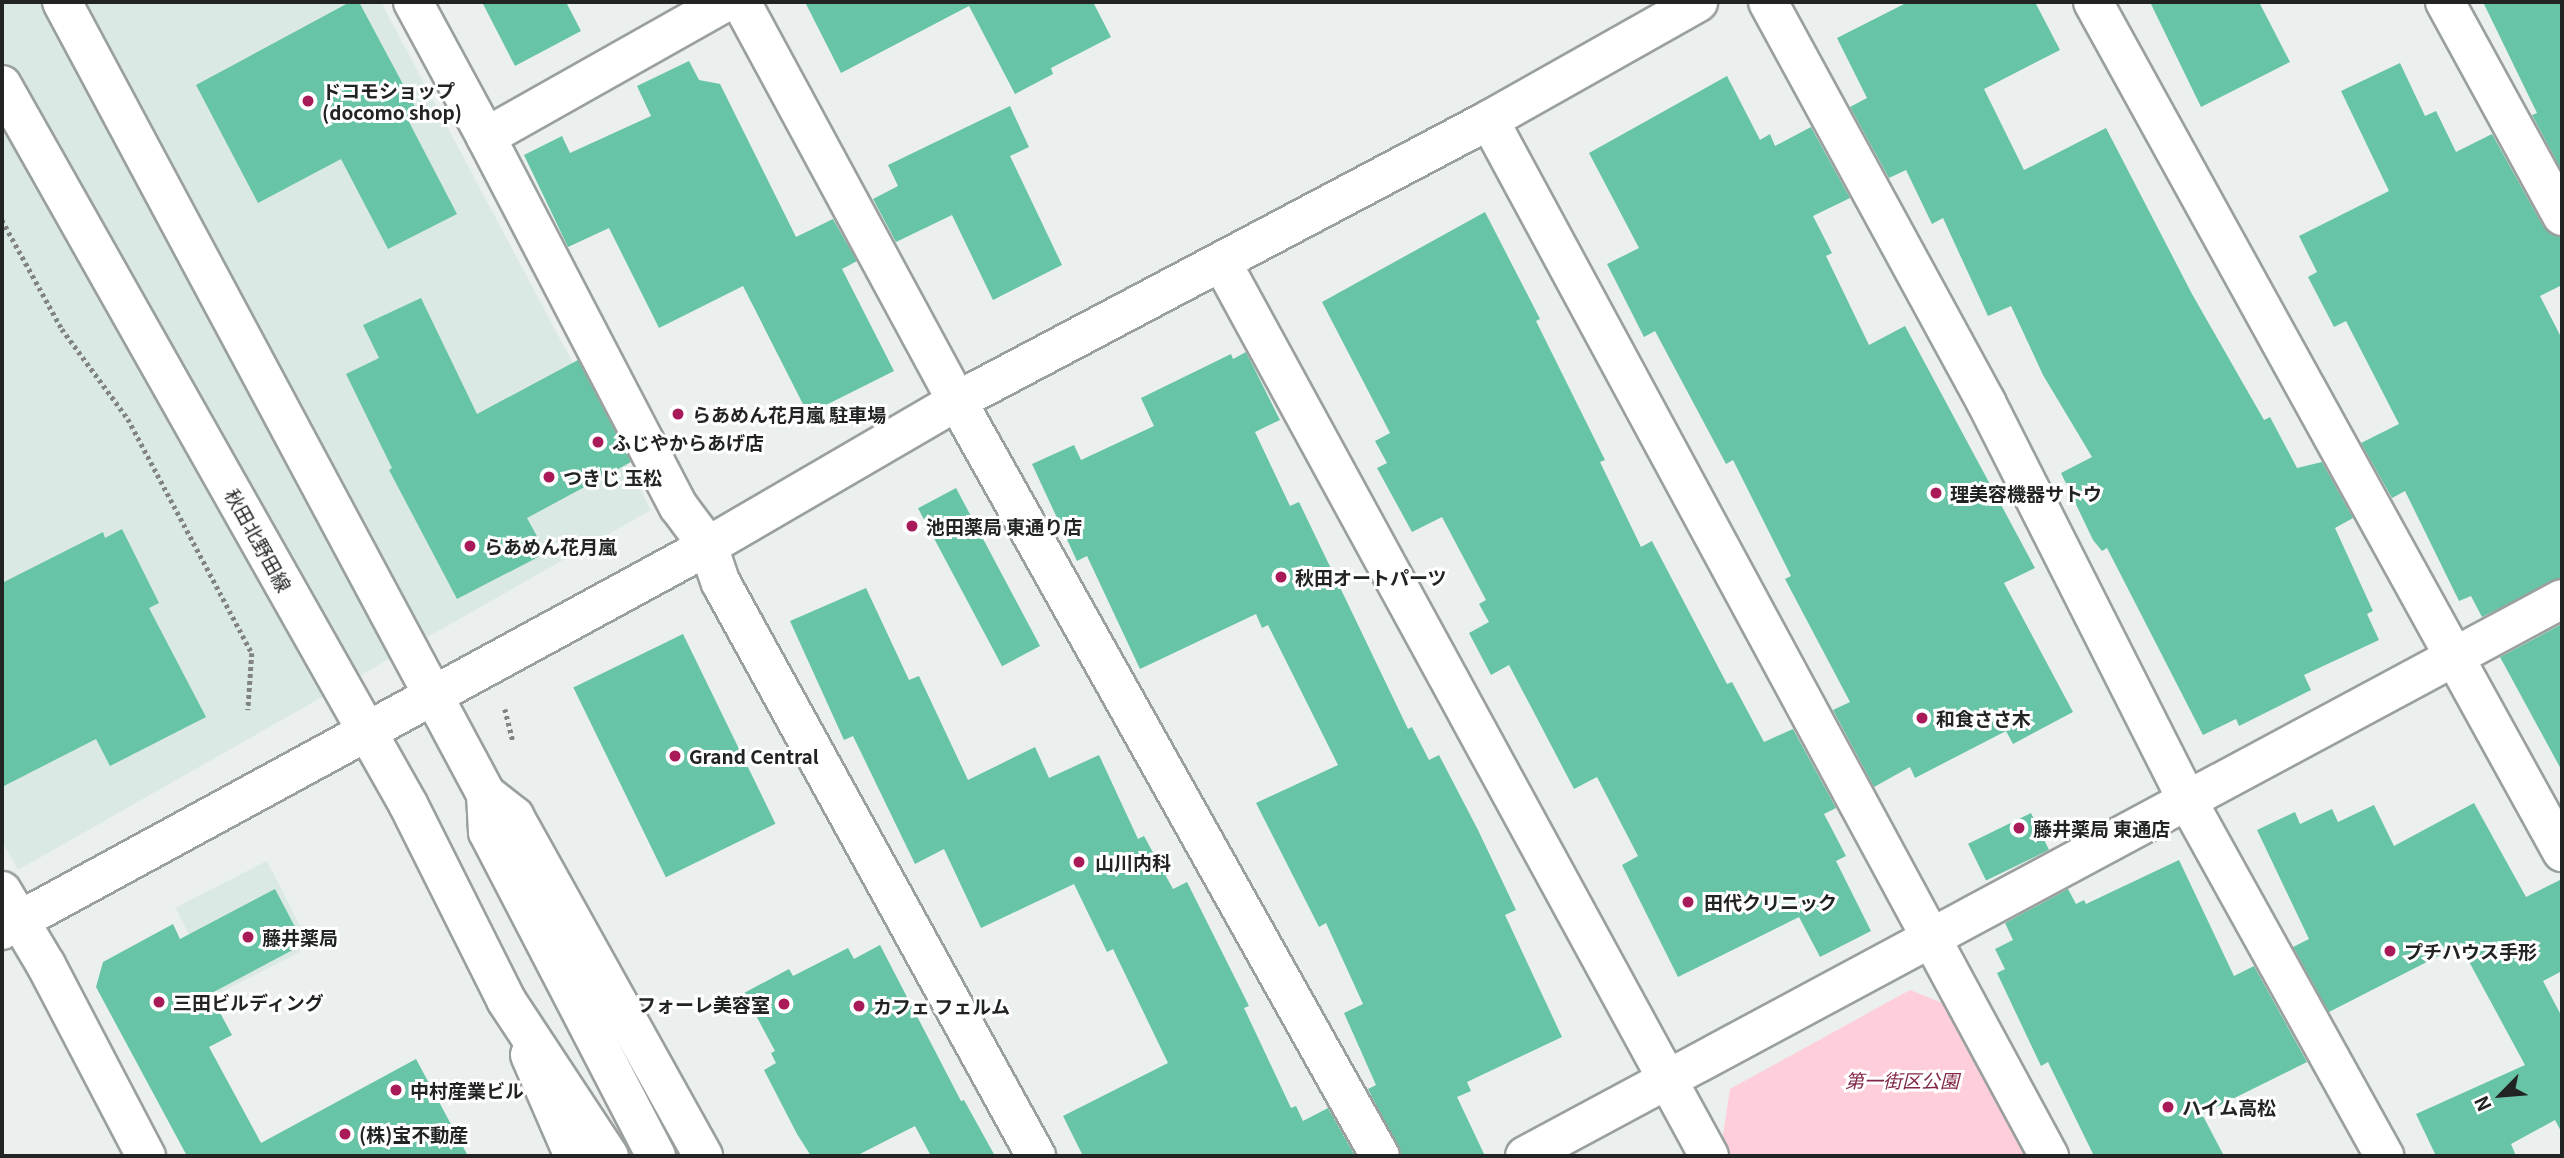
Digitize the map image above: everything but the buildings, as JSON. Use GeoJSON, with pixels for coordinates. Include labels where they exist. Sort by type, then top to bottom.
{"type":"FeatureCollection","features":[{"type":"Feature","properties":{"kind":"main road"},"geometry":{"type":"LineString","coordinates":[[62,2],[486,794],[514,816],[703,1156]]}},
{"type":"Feature","properties":{"kind":"main road"},"geometry":{"type":"LineString","coordinates":[[413,2],[679,507],[708,546],[721,583],[1036,1156]]}},
{"type":"Feature","properties":{"kind":"main road"},"geometry":{"type":"LineString","coordinates":[[486,137],[726,2]]}},
{"type":"Feature","properties":{"kind":"main road"},"geometry":{"type":"LineString","coordinates":[[741,2],[957,401],[1380,1156]]}},
{"type":"Feature","properties":{"kind":"main road"},"geometry":{"type":"LineString","coordinates":[[146,1156],[8,913],[366,729],[708,546],[957,401],[1489,120],[1698,2]]}},
{"type":"Feature","properties":{"kind":"main road"},"geometry":{"type":"LineString","coordinates":[[1768,2],[1986,402],[2187,800],[2384,1156]]}},
{"type":"Feature","properties":{"kind":"main road"},"geometry":{"type":"LineString","coordinates":[[2093,2],[2562,852]]}},
{"type":"Feature","properties":{"kind":"main road"},"geometry":{"type":"LineString","coordinates":[[2445,2],[2562,216]]}},
{"type":"Feature","properties":{"kind":"main road","name":"秋田北野田線"},"geometry":{"type":"LineString","coordinates":[[2,85],[366,729],[506,1000]]}},
{"type":"Feature","properties":{"kind":"main road"},"geometry":{"type":"LineString","coordinates":[[1489,120],[2049,1156]]}},
{"type":"Feature","properties":{"kind":"main road"},"geometry":{"type":"LineString","coordinates":[[1222,262],[1709,1156]]}},
{"type":"Feature","properties":{"kind":"main road"},"geometry":{"type":"LineString","coordinates":[[1525,1156],[2562,599]]}},
{"type":"Feature","properties":{"kind":"main road"},"geometry":{"type":"LineString","coordinates":[[486,794],[488,832],[656,1156]]}},
{"type":"Feature","properties":{"kind":"main road"},"geometry":{"type":"LineString","coordinates":[[506,1000],[574,1156]]}},
{"type":"Feature","properties":{"kind":"main road"},"geometry":{"type":"LineString","coordinates":[[506,1000],[609,1156]]}},
{"type":"Feature","properties":{"kind":"path"},"geometry":{"type":"LineString","coordinates":[[2,220],[62,329],[128,419],[252,653],[248,710]]}},
{"type":"Feature","properties":{"kind":"shaded area"},"geometry":{"type":"Polygon","coordinates":[[[2,2],[381,2],[651,510],[18,870],[2,841],[2,2]]]}},
{"type":"Feature","properties":{"kind":"shaded area"},"geometry":{"type":"Polygon","coordinates":[[[267,861],[311,947],[219,993],[175,908],[267,861]]]}},
{"type":"Feature","properties":{"kind":"green space","name":"第一街区公園"},"geometry":{"type":"Polygon","coordinates":[[[1910,990],[1950,1006],[2030,1156],[1730,1156],[1722,1141],[1730,1089],[1910,990]]]}},
{"type":"Feature","properties":{"kind":"place","name":"ドコモショップ (docomo shop)"},"geometry":{"type":"Point","coordinates":[308,101]}},
{"type":"Feature","properties":{"kind":"place","name":"らあめん花月嵐 駐車場"},"geometry":{"type":"Point","coordinates":[678,414]}},
{"type":"Feature","properties":{"kind":"place","name":"ふじやからあげ店"},"geometry":{"type":"Point","coordinates":[598,442]}},
{"type":"Feature","properties":{"kind":"place","name":"つきじ 玉松"},"geometry":{"type":"Point","coordinates":[549,477]}},
{"type":"Feature","properties":{"kind":"place","name":"理美容機器サトウ"},"geometry":{"type":"Point","coordinates":[1936,493]}},
{"type":"Feature","properties":{"kind":"place","name":"池田薬局 東通り店"},"geometry":{"type":"Point","coordinates":[912,526]}},
{"type":"Feature","properties":{"kind":"place","name":"らあめん花月嵐"},"geometry":{"type":"Point","coordinates":[470,546]}},
{"type":"Feature","properties":{"kind":"place","name":"秋田オートパーツ"},"geometry":{"type":"Point","coordinates":[1281,577]}},
{"type":"Feature","properties":{"kind":"place","name":"和食ささ木"},"geometry":{"type":"Point","coordinates":[1922,718]}},
{"type":"Feature","properties":{"kind":"place","name":"Grand Central"},"geometry":{"type":"Point","coordinates":[675,756]}},
{"type":"Feature","properties":{"kind":"place","name":"藤井薬局 東通店"},"geometry":{"type":"Point","coordinates":[2019,828]}},
{"type":"Feature","properties":{"kind":"place","name":"山川内科"},"geometry":{"type":"Point","coordinates":[1079,862]}},
{"type":"Feature","properties":{"kind":"place","name":"田代クリニック"},"geometry":{"type":"Point","coordinates":[1688,902]}},
{"type":"Feature","properties":{"kind":"place","name":"藤井薬局"},"geometry":{"type":"Point","coordinates":[248,937]}},
{"type":"Feature","properties":{"kind":"place","name":"プチハウス手形"},"geometry":{"type":"Point","coordinates":[2390,951]}},
{"type":"Feature","properties":{"kind":"place","name":"三田ビルディング"},"geometry":{"type":"Point","coordinates":[159,1002]}},
{"type":"Feature","properties":{"kind":"place","name":"フォーレ美容室"},"geometry":{"type":"Point","coordinates":[784,1004]}},
{"type":"Feature","properties":{"kind":"place","name":"カフェ フェルム"},"geometry":{"type":"Point","coordinates":[859,1006]}},
{"type":"Feature","properties":{"kind":"place","name":"中村産業ビル"},"geometry":{"type":"Point","coordinates":[396,1090]}},
{"type":"Feature","properties":{"kind":"place","name":"ハイム高松"},"geometry":{"type":"Point","coordinates":[2168,1107]}},
{"type":"Feature","properties":{"kind":"place","name":"(株)宝不動産"},"geometry":{"type":"Point","coordinates":[345,1134]}}]}
